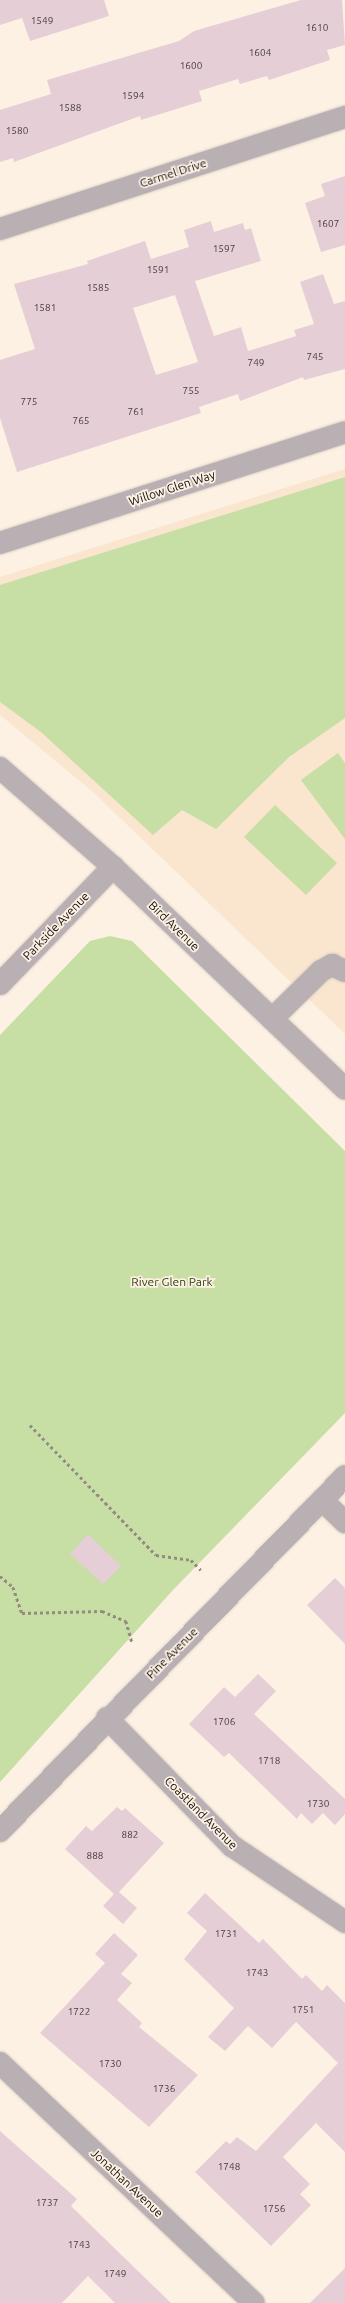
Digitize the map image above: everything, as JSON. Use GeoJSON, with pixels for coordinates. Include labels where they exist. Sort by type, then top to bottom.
{"type":"FeatureCollection","features":[{"type":"Feature","properties":{"kind":"street","name":"Carmel Drive"},"geometry":{"type":"LineString","coordinates":[[0,230],[345,117]]}},
{"type":"Feature","properties":{"kind":"street","name":"Willow Glen Way"},"geometry":{"type":"LineString","coordinates":[[0,543],[345,432]]}},
{"type":"Feature","properties":{"kind":"street","name":"Bird Avenue"},"geometry":{"type":"LineString","coordinates":[[0,768],[113,867],[345,1089]]}},
{"type":"Feature","properties":{"kind":"street","name":"Parkside Avenue"},"geometry":{"type":"LineString","coordinates":[[0,984],[113,867]]}},
{"type":"Feature","properties":{"kind":"street"},"geometry":{"type":"LineString","coordinates":[[272,1019],[321,971],[332,965],[345,971]]}},
{"type":"Feature","properties":{"kind":"street","name":"Pine Avenue"},"geometry":{"type":"LineString","coordinates":[[0,1831],[107,1718],[345,1476]]}},
{"type":"Feature","properties":{"kind":"street"},"geometry":{"type":"LineString","coordinates":[[322,1500],[345,1522]]}},
{"type":"Feature","properties":{"kind":"street","name":"Coastland Avenue"},"geometry":{"type":"LineString","coordinates":[[107,1718],[232,1846],[345,1922]]}},
{"type":"Feature","properties":{"kind":"street","name":"Jonathan Avenue"},"geometry":{"type":"LineString","coordinates":[[0,2063],[254,2303]]}},
{"type":"Feature","properties":{"kind":"path"},"geometry":{"type":"LineString","coordinates":[[30,1425],[156,1555],[191,1560],[201,1570]]}},
{"type":"Feature","properties":{"kind":"path"},"geometry":{"type":"LineString","coordinates":[[0,1576],[13,1587],[22,1613],[102,1611],[126,1621],[132,1642]]}},
{"type":"Feature","properties":{"kind":"shaded area"},"geometry":{"type":"Polygon","coordinates":[[[345,469],[345,1034],[93,792],[0,715],[0,577],[345,469]]]}},
{"type":"Feature","properties":{"kind":"green space"},"geometry":{"type":"Polygon","coordinates":[[[345,477],[345,718],[289,757],[216,829],[182,810],[153,835],[41,732],[0,702],[0,585],[345,477]]]}},
{"type":"Feature","properties":{"kind":"green space"},"geometry":{"type":"Polygon","coordinates":[[[338,753],[345,763],[345,839],[301,780],[338,753]]]}},
{"type":"Feature","properties":{"kind":"green space"},"geometry":{"type":"Polygon","coordinates":[[[275,805],[337,863],[306,895],[244,837],[275,805]]]}},
{"type":"Feature","properties":{"kind":"green space","name":"River Glen Park"},"geometry":{"type":"Polygon","coordinates":[[[110,936],[132,941],[345,1151],[345,1413],[173,1590],[0,1782],[0,1035],[90,941],[110,936]]]}},
{"type":"Feature","properties":{"kind":"building"},"geometry":{"type":"Polygon","coordinates":[[[0,0],[104,0],[109,16],[30,41],[22,18],[0,25],[0,0]]]}},
{"type":"Feature","properties":{"kind":"building"},"geometry":{"type":"Polygon","coordinates":[[[301,0],[342,0],[345,45],[327,50],[330,60],[269,80],[267,76],[240,84],[238,79],[199,91],[202,101],[141,120],[140,116],[14,162],[13,158],[0,162],[0,110],[51,94],[47,80],[179,41],[194,31],[301,0]]]}},
{"type":"Feature","properties":{"kind":"building"},"geometry":{"type":"Polygon","coordinates":[[[345,176],[345,245],[321,252],[305,203],[325,196],[321,184],[345,176]]]}},
{"type":"Feature","properties":{"kind":"building"},"geometry":{"type":"Polygon","coordinates":[[[211,221],[214,232],[243,223],[245,230],[251,228],[261,261],[195,281],[214,336],[241,327],[248,351],[296,336],[294,330],[314,324],[300,282],[323,274],[334,304],[345,301],[345,369],[304,380],[303,377],[240,401],[238,394],[199,407],[201,413],[17,472],[0,418],[0,360],[35,349],[14,284],[88,264],[87,261],[145,241],[151,259],[189,247],[184,230],[211,221]],[[175,295],[133,308],[156,375],[198,362],[175,295]]]}},
{"type":"Feature","properties":{"kind":"building"},"geometry":{"type":"Polygon","coordinates":[[[88,1534],[121,1566],[103,1584],[70,1554],[88,1534]]]}},
{"type":"Feature","properties":{"kind":"building"},"geometry":{"type":"Polygon","coordinates":[[[335,1578],[345,1588],[345,1644],[307,1605],[335,1578]]]}},
{"type":"Feature","properties":{"kind":"building"},"geometry":{"type":"Polygon","coordinates":[[[258,1674],[276,1691],[254,1714],[345,1799],[345,1814],[335,1825],[323,1813],[312,1824],[301,1813],[297,1819],[229,1753],[224,1757],[189,1724],[224,1687],[235,1697],[258,1674]]]}},
{"type":"Feature","properties":{"kind":"building"},"geometry":{"type":"Polygon","coordinates":[[[117,1807],[122,1811],[125,1808],[164,1843],[119,1892],[137,1908],[123,1924],[103,1906],[114,1894],[65,1849],[86,1826],[92,1831],[117,1807]]]}},
{"type":"Feature","properties":{"kind":"building"},"geometry":{"type":"Polygon","coordinates":[[[205,1893],[259,1943],[263,1939],[302,1979],[306,1975],[322,1991],[327,1985],[345,2003],[345,2152],[316,2123],[283,2157],[310,2184],[300,2194],[311,2205],[271,2246],[195,2172],[226,2141],[230,2144],[237,2137],[256,2151],[338,2063],[296,2022],[272,2048],[248,2026],[225,2051],[208,2037],[234,2008],[184,1959],[207,1931],[187,1913],[205,1893]]]}},
{"type":"Feature","properties":{"kind":"building"},"geometry":{"type":"Polygon","coordinates":[[[114,1933],[138,1955],[121,1974],[132,1983],[117,2000],[142,2023],[139,2027],[198,2075],[149,2127],[40,2033],[105,1963],[95,1954],[114,1933]]]}},
{"type":"Feature","properties":{"kind":"building"},"geometry":{"type":"Polygon","coordinates":[[[0,2131],[77,2199],[71,2206],[171,2303],[115,2303],[88,2276],[62,2303],[0,2303],[0,2131]]]}},
{"type":"Feature","properties":{"kind":"building"},"geometry":{"type":"Polygon","coordinates":[[[345,2268],[345,2303],[310,2303],[345,2268]]]}}]}
